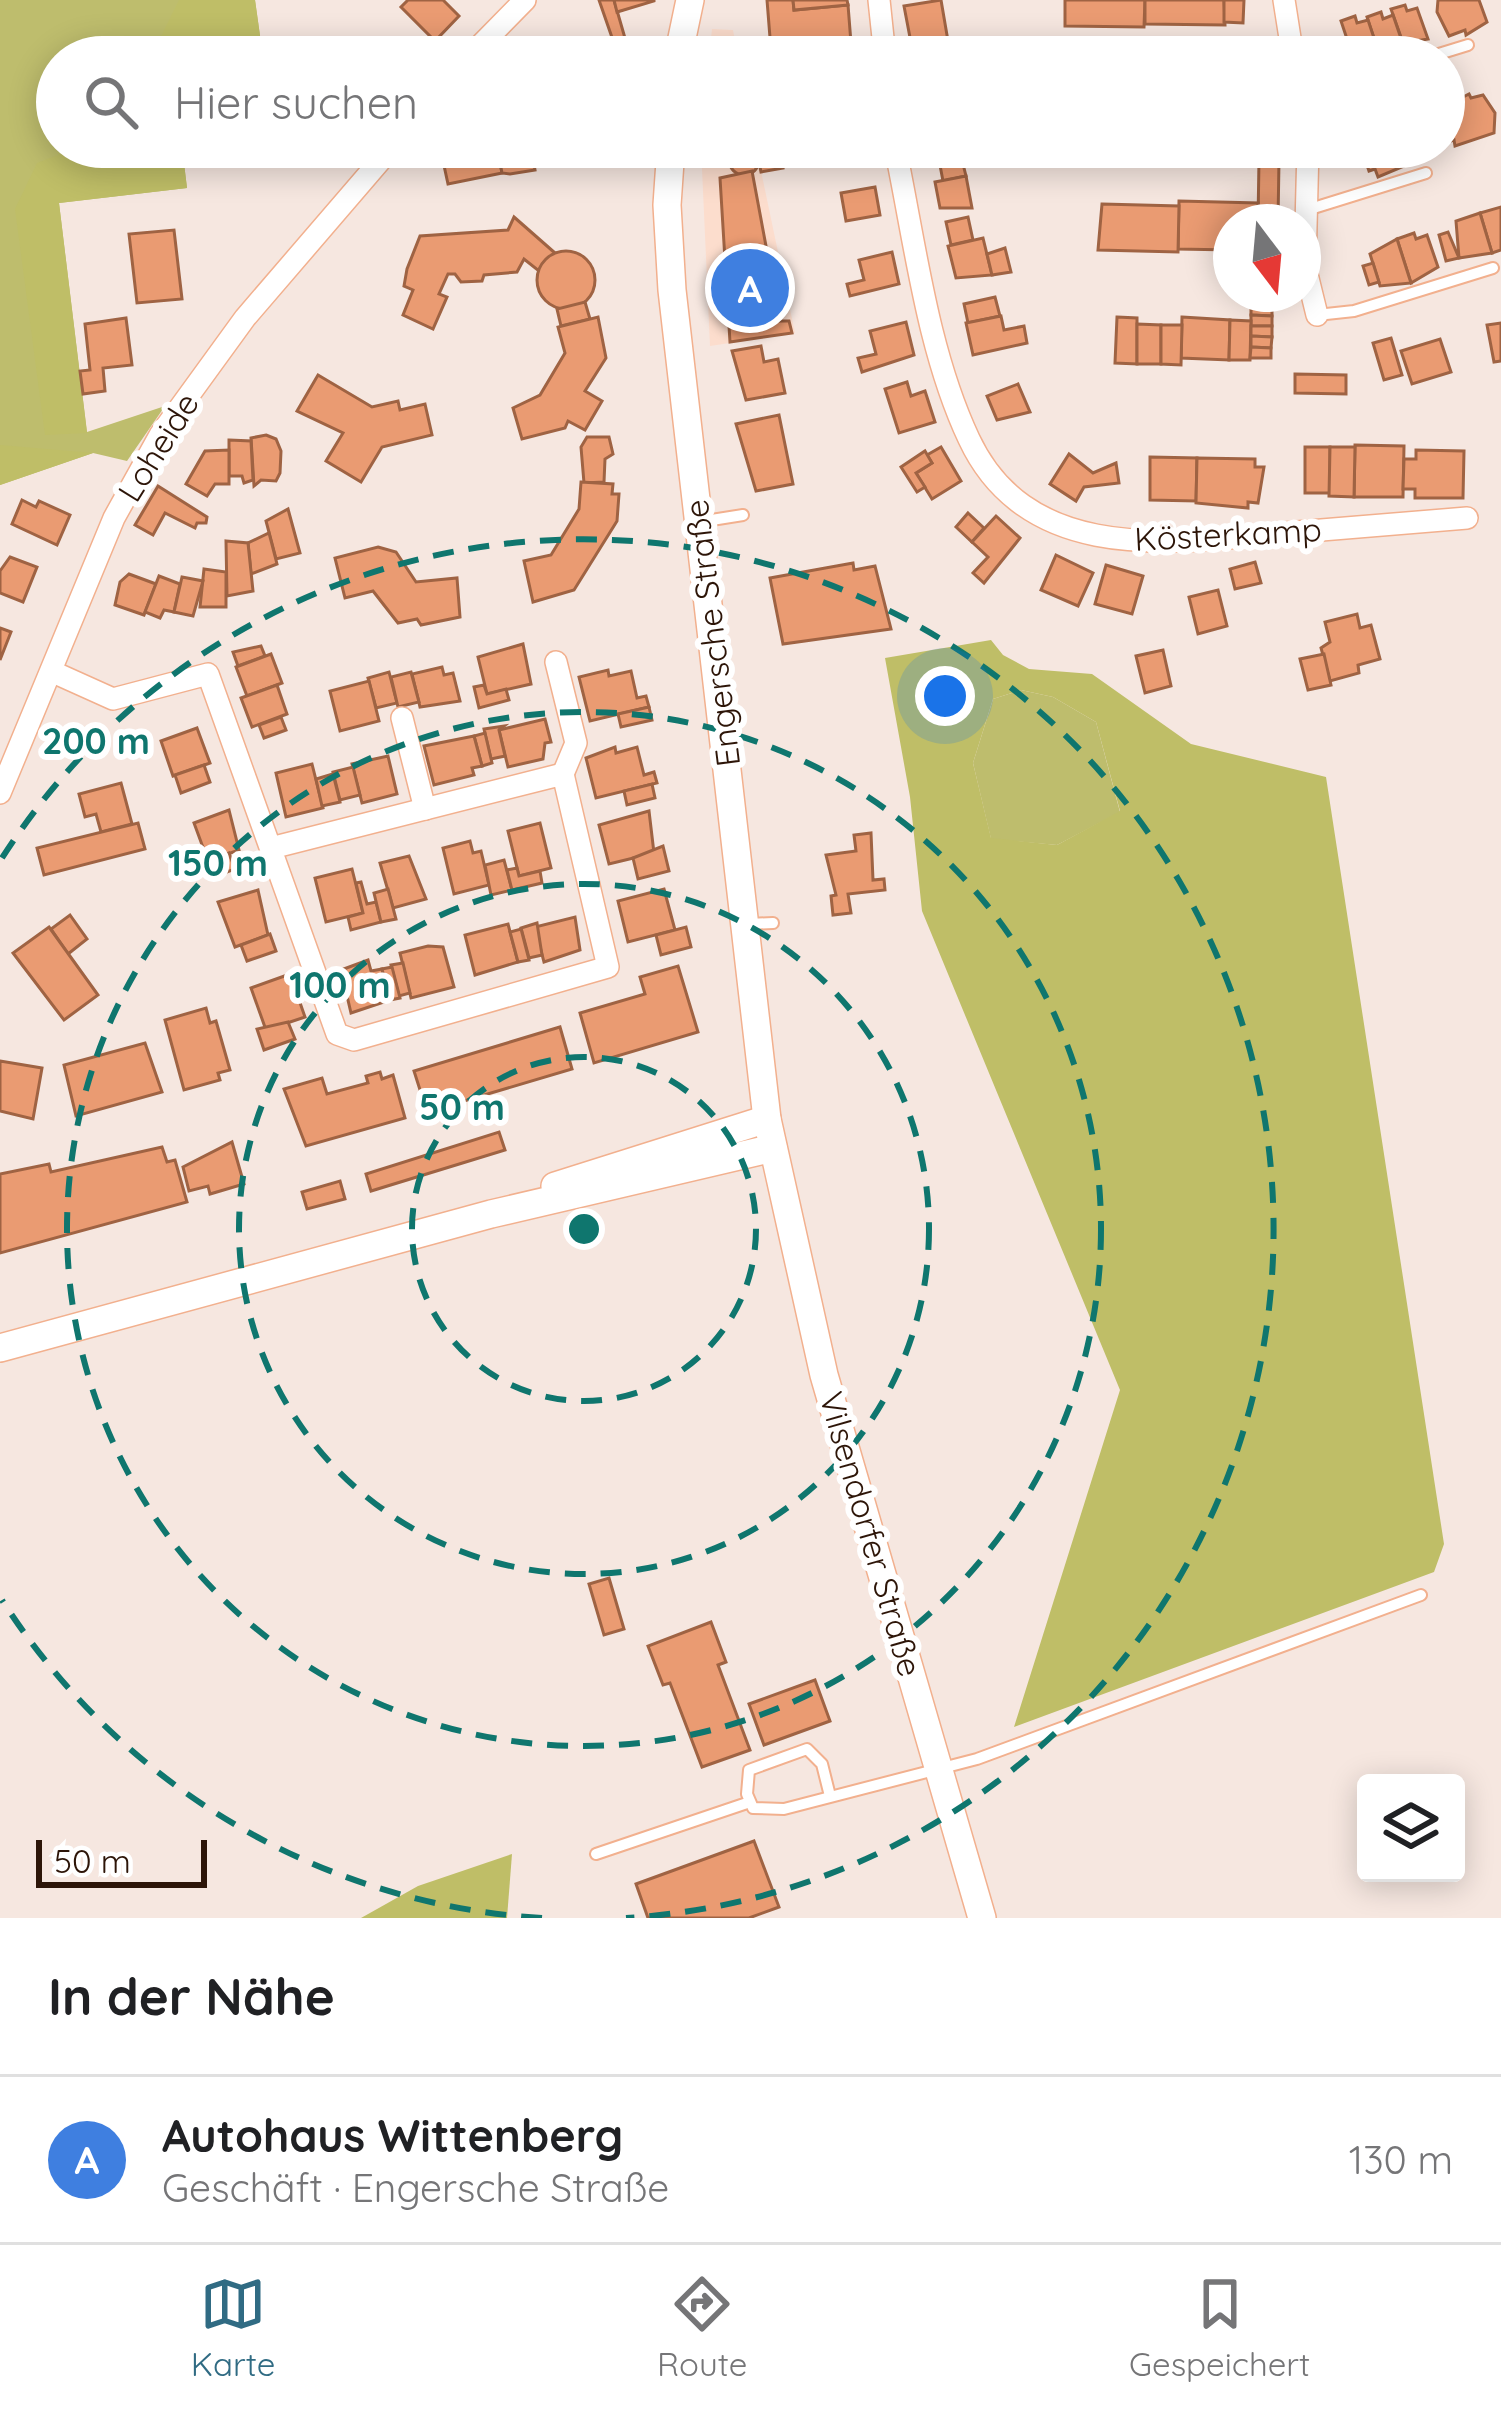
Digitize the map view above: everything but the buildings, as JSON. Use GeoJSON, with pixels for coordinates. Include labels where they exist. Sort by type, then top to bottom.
{"type":"FeatureCollection","features":[{"type":"Feature","properties":{"kind":"main road"},"geometry":{"type":"LineString","coordinates":[[682,36],[690,0]]}},
{"type":"Feature","properties":{"kind":"main road","name":"Engersche Straße"},"geometry":{"type":"LineString","coordinates":[[670,168],[672,290],[699,522],[759,924],[772,1148]]}},
{"type":"Feature","properties":{"kind":"main road"},"geometry":{"type":"LineString","coordinates":[[490,1214],[525,1196],[767,1119]]}},
{"type":"Feature","properties":{"kind":"main road"},"geometry":{"type":"LineString","coordinates":[[0,1348],[490,1214],[772,1148]]}},
{"type":"Feature","properties":{"kind":"main road","name":"Vilsendorfer Straße"},"geometry":{"type":"LineString","coordinates":[[772,1148],[824,1375],[982,1918]]}},
{"type":"Feature","properties":{"kind":"street"},"geometry":{"type":"LineString","coordinates":[[490,36],[525,0]]}},
{"type":"Feature","properties":{"kind":"street"},"geometry":{"type":"LineString","coordinates":[[879,0],[883,36]]}},
{"type":"Feature","properties":{"kind":"street"},"geometry":{"type":"LineString","coordinates":[[1284,0],[1290,36]]}},
{"type":"Feature","properties":{"kind":"street","name":"Loheide"},"geometry":{"type":"LineString","coordinates":[[0,793],[114,518],[160,435],[245,318],[374,168]]}},
{"type":"Feature","properties":{"kind":"street","name":"Kösterkamp"},"geometry":{"type":"LineString","coordinates":[[899,168],[932,321],[968,438],[987,470],[1028,508],[1067,529],[1143,546],[1467,518]]}},
{"type":"Feature","properties":{"kind":"street"},"geometry":{"type":"LineString","coordinates":[[1307,204],[1308,168]]}},
{"type":"Feature","properties":{"kind":"street"},"geometry":{"type":"LineString","coordinates":[[53,672],[113,699],[208,674],[338,1034],[354,1040],[608,968],[562,774],[576,742],[556,662]]}},
{"type":"Feature","properties":{"kind":"street"},"geometry":{"type":"LineString","coordinates":[[402,718],[425,809]]}},
{"type":"Feature","properties":{"kind":"street"},"geometry":{"type":"LineString","coordinates":[[272,848],[562,774]]}},
{"type":"Feature","properties":{"kind":"lane"},"geometry":{"type":"LineString","coordinates":[[1321,206],[1426,173]]}},
{"type":"Feature","properties":{"kind":"lane"},"geometry":{"type":"LineString","coordinates":[[1317,315],[1354,311],[1493,268]]}},
{"type":"Feature","properties":{"kind":"lane"},"geometry":{"type":"LineString","coordinates":[[699,522],[743,515]]}},
{"type":"Feature","properties":{"kind":"lane"},"geometry":{"type":"LineString","coordinates":[[830,1796],[822,1764],[807,1749],[749,1770],[753,1808],[784,1809],[940,1771],[1421,1595]]}},
{"type":"Feature","properties":{"kind":"lane"},"geometry":{"type":"LineString","coordinates":[[596,1854],[750,1802]]}},
{"type":"Feature","properties":{"kind":"shaded area"},"geometry":{"type":"Polygon","coordinates":[[[0,0],[255,0],[260,36],[36,36],[36,168],[185,168],[187,188],[59,203],[87,432],[165,406],[127,461],[93,453],[0,485],[0,0]]]}},
{"type":"Feature","properties":{"kind":"shaded area"},"geometry":{"type":"Polygon","coordinates":[[[179,0],[255,0],[260,36],[161,36],[179,0]]]}},
{"type":"Feature","properties":{"kind":"shaded area"},"geometry":{"type":"Polygon","coordinates":[[[712,29],[733,30],[734,36],[711,36],[712,29]]]}},
{"type":"Feature","properties":{"kind":"shaded area"},"geometry":{"type":"Polygon","coordinates":[[[36,165],[185,168],[187,188],[59,203],[87,433],[45,435],[15,209],[36,165]]]}},
{"type":"Feature","properties":{"kind":"shaded area"},"geometry":{"type":"Polygon","coordinates":[[[702,168],[760,168],[795,333],[710,346],[702,168]]]}},
{"type":"Feature","properties":{"kind":"shaded area"},"geometry":{"type":"Polygon","coordinates":[[[0,445],[93,453],[0,485],[0,445]]]}},
{"type":"Feature","properties":{"kind":"shaded area"},"geometry":{"type":"Polygon","coordinates":[[[991,640],[1003,655],[1029,669],[1092,674],[1191,744],[1326,777],[1444,1544],[1434,1572],[1014,1727],[1120,1390],[922,911],[910,797],[885,658],[991,640]],[[1021,690],[993,699],[973,763],[991,838],[1057,845],[1120,811],[1096,722],[1053,697],[1021,690]]]}},
{"type":"Feature","properties":{"kind":"shaded area"},"geometry":{"type":"Polygon","coordinates":[[[1021,690],[1053,697],[1096,722],[1120,812],[1057,845],[991,839],[973,763],[993,699],[1021,690]]]}},
{"type":"Feature","properties":{"kind":"shaded area"},"geometry":{"type":"Polygon","coordinates":[[[512,1854],[507,1918],[361,1918],[418,1886],[512,1854]]]}},
{"type":"Feature","properties":{"kind":"place","name":"Autohaus Wittenberg"},"geometry":{"type":"Point","coordinates":[750,288]}}]}
